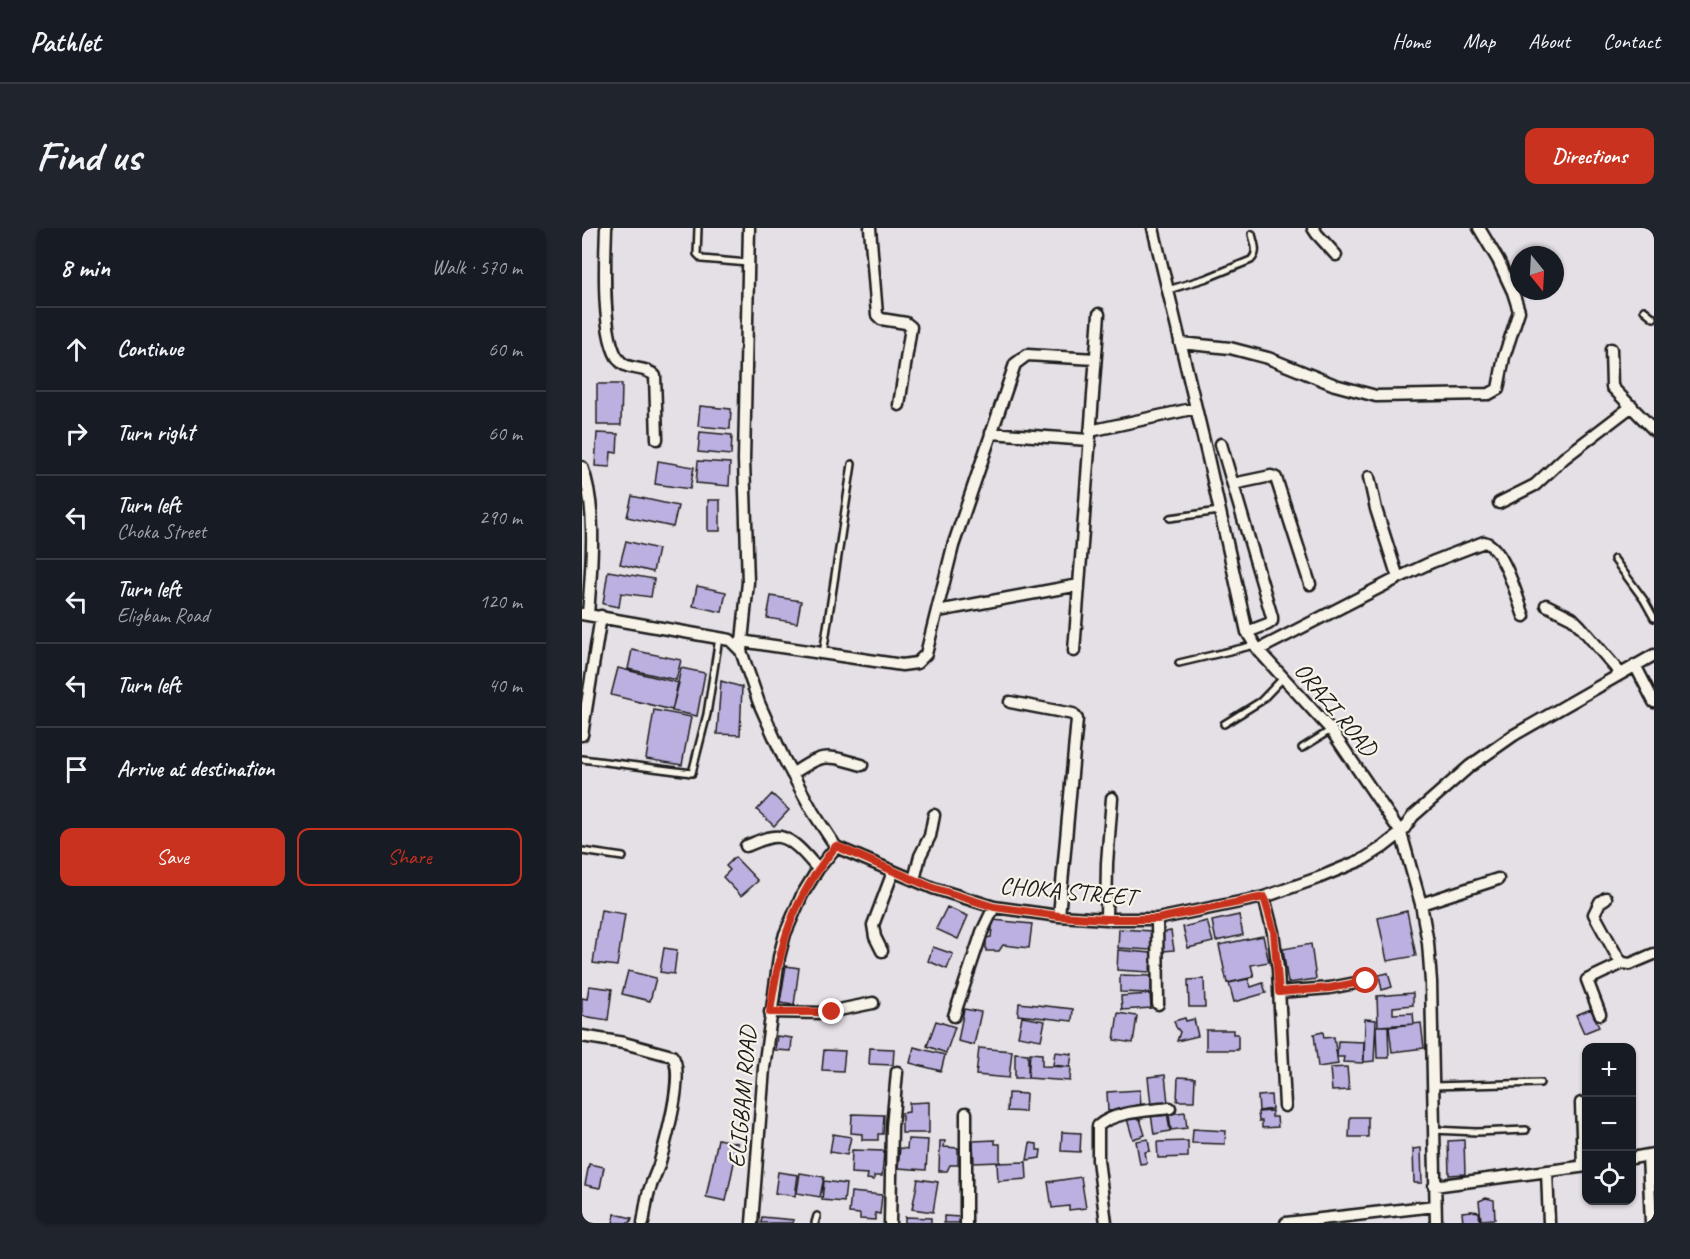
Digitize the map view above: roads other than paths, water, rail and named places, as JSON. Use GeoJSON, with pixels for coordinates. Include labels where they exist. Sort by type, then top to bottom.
{"type":"FeatureCollection","features":[{"type":"Feature","properties":{"kind":"street"},"geometry":{"type":"LineString","coordinates":[[606,228],[605,293],[610,338],[619,361],[626,366],[651,371],[655,376],[657,439]]}},
{"type":"Feature","properties":{"kind":"street"},"geometry":{"type":"LineString","coordinates":[[749,228],[744,460],[748,582],[741,646],[759,703],[792,774],[813,812],[836,846]]}},
{"type":"Feature","properties":{"kind":"street"},"geometry":{"type":"LineString","coordinates":[[870,228],[877,315],[881,320],[906,323],[911,327],[899,405]]}},
{"type":"Feature","properties":{"kind":"street","name":"ORAZI ROAD"},"geometry":{"type":"LineString","coordinates":[[1154,228],[1247,632],[1256,647],[1331,730],[1401,832],[1428,943],[1431,982],[1436,1223]]}},
{"type":"Feature","properties":{"kind":"street"},"geometry":{"type":"LineString","coordinates":[[1314,228],[1336,255]]}},
{"type":"Feature","properties":{"kind":"street"},"geometry":{"type":"LineString","coordinates":[[1180,343],[1230,348],[1268,358],[1335,385],[1376,396],[1489,394],[1498,389],[1504,357],[1519,311],[1498,260],[1479,228]]}},
{"type":"Feature","properties":{"kind":"street"},"geometry":{"type":"LineString","coordinates":[[1074,651],[1099,314]]}},
{"type":"Feature","properties":{"kind":"street"},"geometry":{"type":"LineString","coordinates":[[1611,349],[1612,387],[1654,430]]}},
{"type":"Feature","properties":{"kind":"street"},"geometry":{"type":"LineString","coordinates":[[582,467],[588,482],[592,536],[585,615],[730,640],[741,646],[902,665],[917,663],[926,654],[953,546],[1015,364],[1027,355],[1095,359]]}},
{"type":"Feature","properties":{"kind":"street"},"geometry":{"type":"LineString","coordinates":[[1499,504],[1535,485],[1564,458],[1632,406]]}},
{"type":"Feature","properties":{"kind":"street"},"geometry":{"type":"LineString","coordinates":[[991,434],[1090,435],[1196,408]]}},
{"type":"Feature","properties":{"kind":"street"},"geometry":{"type":"LineString","coordinates":[[1221,444],[1272,617],[1272,621],[1268,624],[1247,632]]}},
{"type":"Feature","properties":{"kind":"street"},"geometry":{"type":"LineString","coordinates":[[1233,484],[1271,476],[1276,478],[1310,584]]}},
{"type":"Feature","properties":{"kind":"street"},"geometry":{"type":"LineString","coordinates":[[1369,477],[1376,509],[1398,578]]}},
{"type":"Feature","properties":{"kind":"street"},"geometry":{"type":"LineString","coordinates":[[1256,647],[1398,578],[1476,544],[1489,543],[1494,548],[1505,566],[1524,616]]}},
{"type":"Feature","properties":{"kind":"street"},"geometry":{"type":"LineString","coordinates":[[938,611],[1079,585]]}},
{"type":"Feature","properties":{"kind":"street"},"geometry":{"type":"LineString","coordinates":[[1546,604],[1572,618],[1620,673]]}},
{"type":"Feature","properties":{"kind":"street"},"geometry":{"type":"LineString","coordinates":[[582,735],[601,616]]}},
{"type":"Feature","properties":{"kind":"street","name":"CHOKA STREET"},"geometry":{"type":"LineString","coordinates":[[836,846],[893,872],[994,907],[1059,916],[1157,919],[1264,897],[1364,859],[1401,832],[1413,816],[1470,766],[1514,735],[1654,655]]}},
{"type":"Feature","properties":{"kind":"street"},"geometry":{"type":"LineString","coordinates":[[1635,665],[1654,702]]}},
{"type":"Feature","properties":{"kind":"street"},"geometry":{"type":"LineString","coordinates":[[1010,702],[1073,714],[1077,719],[1059,916]]}},
{"type":"Feature","properties":{"kind":"street"},"geometry":{"type":"LineString","coordinates":[[792,774],[809,762],[823,756],[862,765]]}},
{"type":"Feature","properties":{"kind":"street"},"geometry":{"type":"LineString","coordinates":[[1106,919],[1112,798]]}},
{"type":"Feature","properties":{"kind":"street"},"geometry":{"type":"LineString","coordinates":[[914,880],[920,856],[930,836],[934,815]]}},
{"type":"Feature","properties":{"kind":"street"},"geometry":{"type":"LineString","coordinates":[[746,846],[779,837],[802,852],[818,869]]}},
{"type":"Feature","properties":{"kind":"street","name":"ELIGBAM ROAD"},"geometry":{"type":"LineString","coordinates":[[752,1223],[770,1012],[785,934],[802,895],[836,846]]}},
{"type":"Feature","properties":{"kind":"street"},"geometry":{"type":"LineString","coordinates":[[882,951],[875,937],[873,925],[893,872]]}},
{"type":"Feature","properties":{"kind":"street"},"geometry":{"type":"LineString","coordinates":[[1420,904],[1498,879]]}},
{"type":"Feature","properties":{"kind":"street"},"geometry":{"type":"LineString","coordinates":[[1264,897],[1274,932],[1285,1106]]}},
{"type":"Feature","properties":{"kind":"street"},"geometry":{"type":"LineString","coordinates":[[1606,898],[1600,902],[1594,914],[1623,963]]}},
{"type":"Feature","properties":{"kind":"street"},"geometry":{"type":"LineString","coordinates":[[954,1016],[982,932],[994,907]]}},
{"type":"Feature","properties":{"kind":"street"},"geometry":{"type":"LineString","coordinates":[[1157,919],[1158,1004]]}},
{"type":"Feature","properties":{"kind":"street"},"geometry":{"type":"LineString","coordinates":[[1600,1014],[1587,980],[1623,963],[1630,964],[1654,954]]}},
{"type":"Feature","properties":{"kind":"street"},"geometry":{"type":"LineString","coordinates":[[1279,992],[1330,988],[1366,981]]}},
{"type":"Feature","properties":{"kind":"street"},"geometry":{"type":"LineString","coordinates":[[770,1012],[824,1013],[873,1003]]}},
{"type":"Feature","properties":{"kind":"street"},"geometry":{"type":"LineString","coordinates":[[582,1036],[624,1043],[672,1056],[677,1063],[678,1073],[670,1124],[650,1189],[643,1223]]}},
{"type":"Feature","properties":{"kind":"street"},"geometry":{"type":"LineString","coordinates":[[890,1223],[892,1126],[897,1072]]}},
{"type":"Feature","properties":{"kind":"street"},"geometry":{"type":"LineString","coordinates":[[1581,1103],[1584,1151]]}},
{"type":"Feature","properties":{"kind":"street"},"geometry":{"type":"LineString","coordinates":[[1106,1223],[1098,1160],[1098,1126],[1120,1116],[1170,1108]]}},
{"type":"Feature","properties":{"kind":"street"},"geometry":{"type":"LineString","coordinates":[[966,1113],[966,1223]]}},
{"type":"Feature","properties":{"kind":"street"},"geometry":{"type":"LineString","coordinates":[[1636,1157],[1651,1155],[1651,1223]]}},
{"type":"Feature","properties":{"kind":"street"},"geometry":{"type":"LineString","coordinates":[[1434,1186],[1582,1166]]}},
{"type":"Feature","properties":{"kind":"street"},"geometry":{"type":"LineString","coordinates":[[1547,1171],[1549,1223]]}},
{"type":"Feature","properties":{"kind":"street"},"geometry":{"type":"LineString","coordinates":[[1286,1223],[1435,1206]]}},
{"type":"Feature","properties":{"kind":"lane"},"geometry":{"type":"LineString","coordinates":[[698,228],[697,254],[702,259],[748,263]]}},
{"type":"Feature","properties":{"kind":"lane"},"geometry":{"type":"LineString","coordinates":[[1168,290],[1207,278],[1251,260],[1256,250],[1252,234]]}},
{"type":"Feature","properties":{"kind":"lane"},"geometry":{"type":"LineString","coordinates":[[1644,310],[1654,318]]}},
{"type":"Feature","properties":{"kind":"lane"},"geometry":{"type":"LineString","coordinates":[[823,654],[852,464]]}},
{"type":"Feature","properties":{"kind":"lane"},"geometry":{"type":"LineString","coordinates":[[1170,518],[1219,511]]}},
{"type":"Feature","properties":{"kind":"lane"},"geometry":{"type":"LineString","coordinates":[[1614,559],[1644,600],[1654,618]]}},
{"type":"Feature","properties":{"kind":"lane"},"geometry":{"type":"LineString","coordinates":[[582,759],[692,773],[707,714],[719,638]]}},
{"type":"Feature","properties":{"kind":"lane"},"geometry":{"type":"LineString","coordinates":[[1179,663],[1256,647]]}},
{"type":"Feature","properties":{"kind":"lane"},"geometry":{"type":"LineString","coordinates":[[1224,724],[1261,701],[1284,677]]}},
{"type":"Feature","properties":{"kind":"lane"},"geometry":{"type":"LineString","coordinates":[[1302,748],[1331,730]]}},
{"type":"Feature","properties":{"kind":"lane"},"geometry":{"type":"LineString","coordinates":[[582,851],[623,857]]}},
{"type":"Feature","properties":{"kind":"lane"},"geometry":{"type":"LineString","coordinates":[[1433,1086],[1540,1083]]}},
{"type":"Feature","properties":{"kind":"lane"},"geometry":{"type":"LineString","coordinates":[[1433,1130],[1470,1132],[1526,1130]]}},
{"type":"Feature","properties":{"kind":"lane"},"geometry":{"type":"LineString","coordinates":[[815,1223],[817,1216]]}}]}
